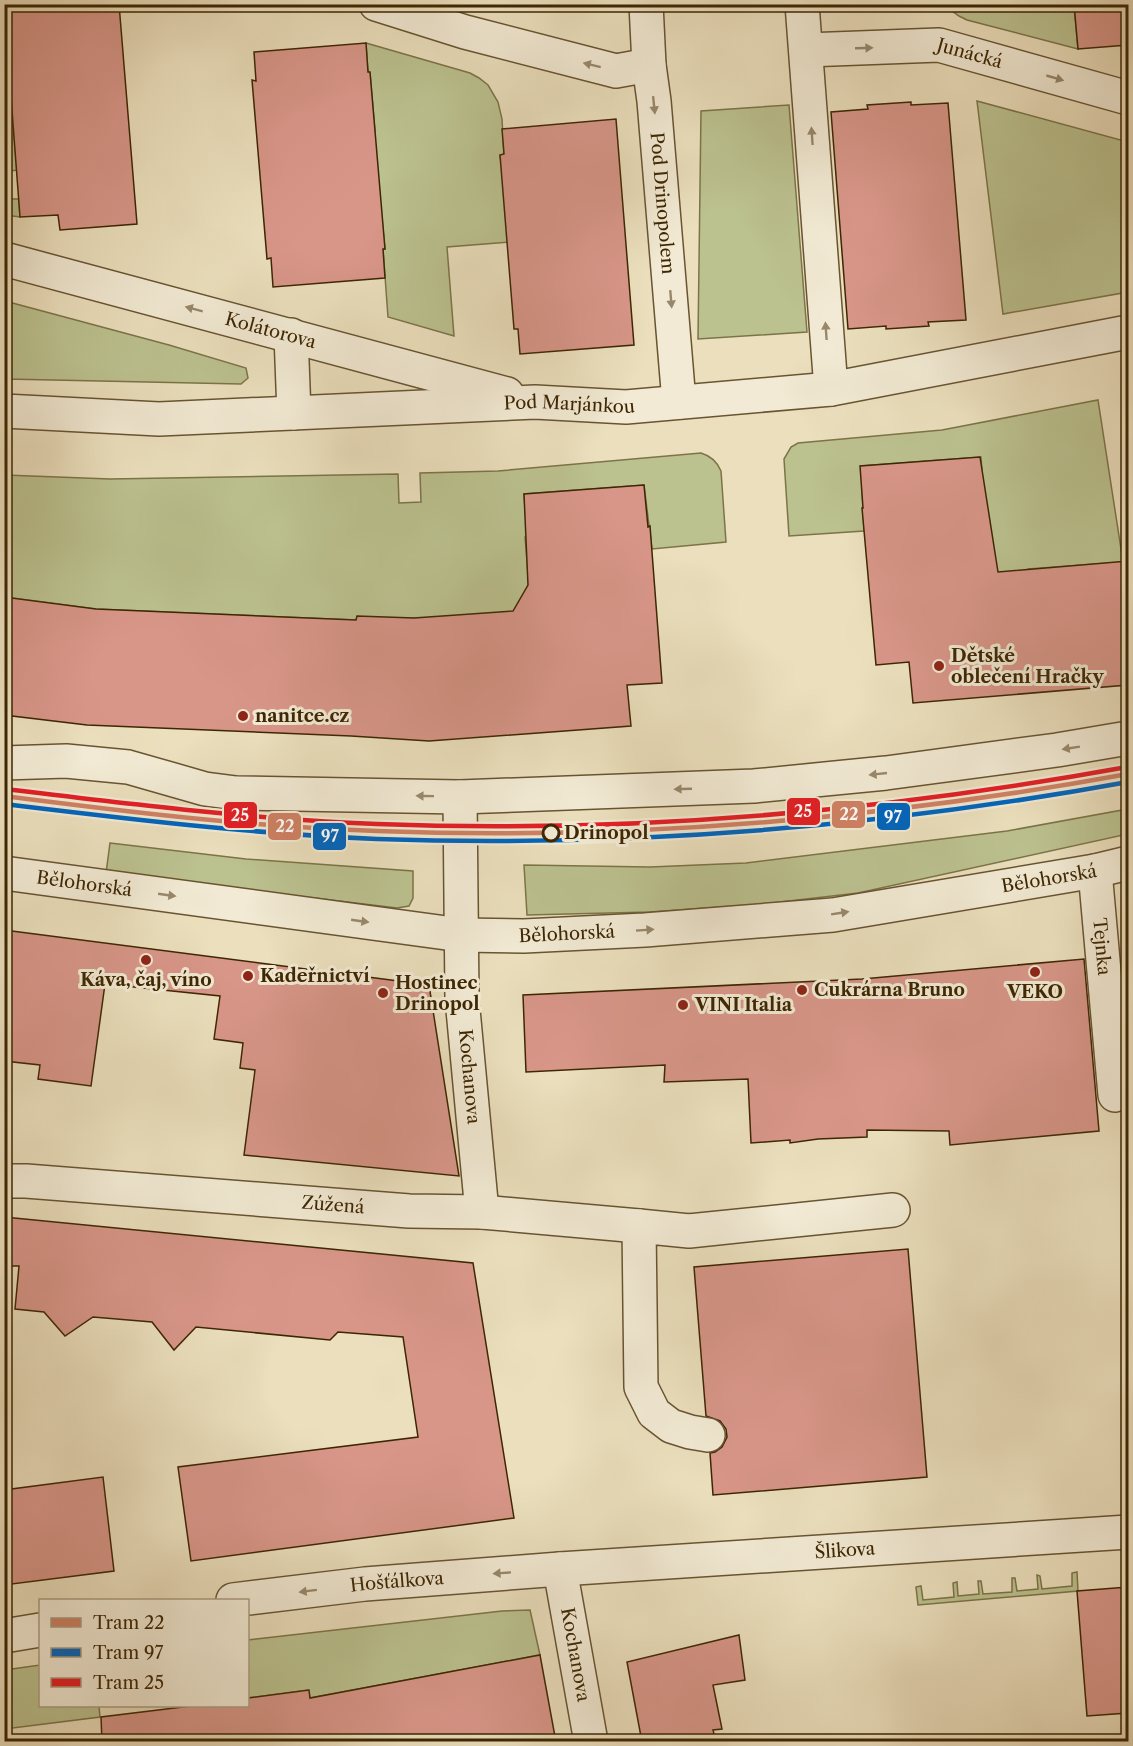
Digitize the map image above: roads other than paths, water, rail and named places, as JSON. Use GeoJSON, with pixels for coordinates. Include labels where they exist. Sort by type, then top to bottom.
{"type":"FeatureCollection","features":[{"type":"Feature","properties":{"kind":"street"},"geometry":{"type":"LineString","coordinates":[[376,4],[465,32],[616,71],[649,65]]}},
{"type":"Feature","properties":{"kind":"street","name":"Pod Drinopolem"},"geometry":{"type":"LineString","coordinates":[[646,4],[649,65],[655,112],[679,402]]}},
{"type":"Feature","properties":{"kind":"street"},"geometry":{"type":"LineString","coordinates":[[802,4],[831,389]]}},
{"type":"Feature","properties":{"kind":"street","name":"Junácká"},"geometry":{"type":"LineString","coordinates":[[806,50],[939,45],[1128,98]]}},
{"type":"Feature","properties":{"kind":"street","name":"Kolátorova"},"geometry":{"type":"LineString","coordinates":[[4,259],[535,402]]}},
{"type":"Feature","properties":{"kind":"street","name":"Pod Marjánkou"},"geometry":{"type":"LineString","coordinates":[[4,411],[159,419],[535,402],[626,407],[831,389],[1128,332]]}},
{"type":"Feature","properties":{"kind":"street"},"geometry":{"type":"LineString","coordinates":[[291,335],[294,413]]}},
{"type":"Feature","properties":{"kind":"street"},"geometry":{"type":"LineString","coordinates":[[4,763],[66,760],[128,767],[205,789],[236,793],[460,797],[754,786],[886,773],[1128,738]]}},
{"type":"Feature","properties":{"kind":"street","name":"Kochanova"},"geometry":{"type":"LineString","coordinates":[[460,797],[462,999],[482,1212]]}},
{"type":"Feature","properties":{"kind":"street","name":"Bělohorská"},"geometry":{"type":"LineString","coordinates":[[4,873],[461,935],[524,936],[645,930],[833,915],[1095,871],[1128,863]]}},
{"type":"Feature","properties":{"kind":"street","name":"Tejnka"},"geometry":{"type":"LineString","coordinates":[[1095,871],[1116,978],[1115,1095]]}},
{"type":"Feature","properties":{"kind":"street","name":"Zúžená"},"geometry":{"type":"LineString","coordinates":[[15,1181],[409,1211],[482,1212],[689,1231],[893,1210]]}},
{"type":"Feature","properties":{"kind":"street"},"geometry":{"type":"LineString","coordinates":[[639,1226],[641,1387],[654,1413],[671,1426],[708,1435]]}},
{"type":"Feature","properties":{"kind":"street","name":"Šlikova"},"geometry":{"type":"LineString","coordinates":[[560,1569],[1128,1532]]}},
{"type":"Feature","properties":{"kind":"street","name":"Kochanova"},"geometry":{"type":"LineString","coordinates":[[560,1569],[591,1742]]}},
{"type":"Feature","properties":{"kind":"street","name":"Hošťálkova"},"geometry":{"type":"LineString","coordinates":[[241,1599],[365,1584],[560,1569]]}},
{"type":"Feature","properties":{"kind":"street"},"geometry":{"type":"LineString","coordinates":[[4,1636],[39,1630]]}},
{"type":"Feature","properties":{"kind":"tram line","name":"25"},"geometry":{"type":"LineString","coordinates":[[5,789],[284,819],[377,824],[566,826],[754,816],[847,807],[1034,783],[1127,767]]}},
{"type":"Feature","properties":{"kind":"tram line","name":"22"},"geometry":{"type":"LineString","coordinates":[[4,796],[144,813],[283,826],[377,831],[566,833],[754,823],[848,814],[1035,790],[1128,774]]}},
{"type":"Feature","properties":{"kind":"tram line","name":"97"},"geometry":{"type":"LineString","coordinates":[[4,804],[191,825],[330,837],[472,841],[566,840],[660,837],[848,822],[1035,798],[1128,782]]}},
{"type":"Feature","properties":{"kind":"place","name":"Dětské oblečení Hračky"},"geometry":{"type":"Point","coordinates":[939,666]}},
{"type":"Feature","properties":{"kind":"place","name":"nanitce.cz"},"geometry":{"type":"Point","coordinates":[243,716]}},
{"type":"Feature","properties":{"kind":"place","name":"Drinopol"},"geometry":{"type":"Point","coordinates":[551,833]}},
{"type":"Feature","properties":{"kind":"place","name":"Káva, čaj, víno"},"geometry":{"type":"Point","coordinates":[146,960]}},
{"type":"Feature","properties":{"kind":"place","name":"VEKO"},"geometry":{"type":"Point","coordinates":[1035,972]}},
{"type":"Feature","properties":{"kind":"place","name":"Kadeřnictví"},"geometry":{"type":"Point","coordinates":[248,976]}},
{"type":"Feature","properties":{"kind":"place","name":"Cukrárna Bruno"},"geometry":{"type":"Point","coordinates":[802,990]}},
{"type":"Feature","properties":{"kind":"place","name":"Hostinec Drinopol"},"geometry":{"type":"Point","coordinates":[383,993]}},
{"type":"Feature","properties":{"kind":"place","name":"VINI Italia"},"geometry":{"type":"Point","coordinates":[683,1005]}}]}
